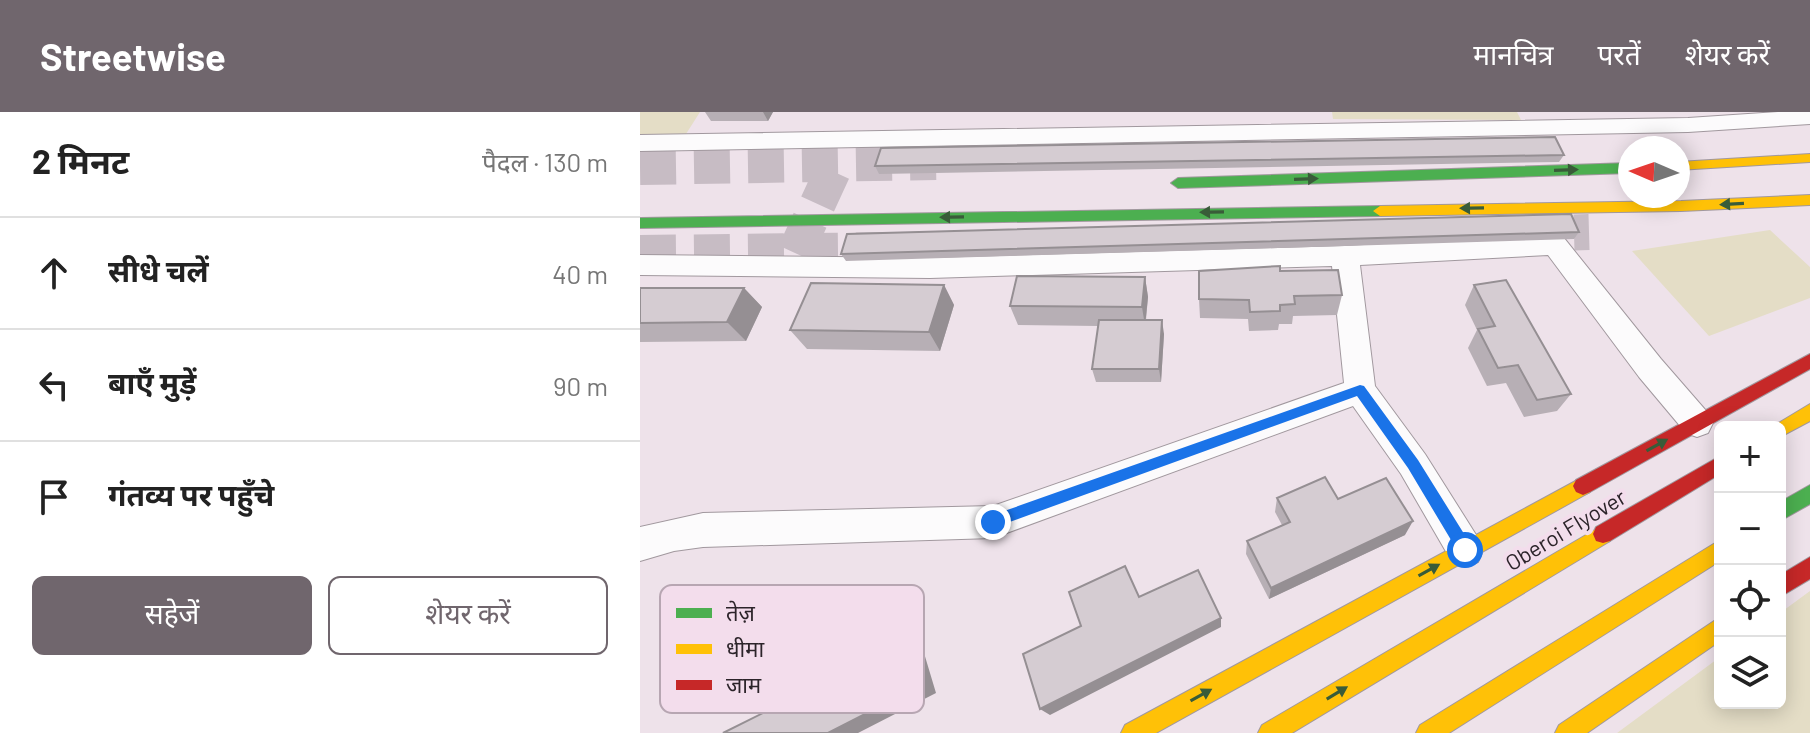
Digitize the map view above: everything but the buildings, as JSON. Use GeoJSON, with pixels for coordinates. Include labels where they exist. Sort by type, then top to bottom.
{"type":"FeatureCollection","features":[{"type":"Feature","properties":{"kind":"main road"},"geometry":{"type":"LineString","coordinates":[[1559,153],[1618,160]]}},
{"type":"Feature","properties":{"kind":"main road"},"geometry":{"type":"LineString","coordinates":[[1690,165],[1810,158]]}},
{"type":"Feature","properties":{"kind":"main road"},"geometry":{"type":"LineString","coordinates":[[1165,183],[1618,168]]}},
{"type":"Feature","properties":{"kind":"main road"},"geometry":{"type":"LineString","coordinates":[[1690,206],[1810,200]]}},
{"type":"Feature","properties":{"kind":"main road"},"geometry":{"type":"LineString","coordinates":[[640,223],[1618,207]]}},
{"type":"Feature","properties":{"kind":"main road"},"geometry":{"type":"LineString","coordinates":[[1647,224],[1659,221],[1678,208]]}},
{"type":"Feature","properties":{"kind":"main road"},"geometry":{"type":"LineString","coordinates":[[1133,733],[1810,361]]}},
{"type":"Feature","properties":{"kind":"main road"},"geometry":{"type":"LineString","coordinates":[[1786,426],[1810,412]]}},
{"type":"Feature","properties":{"kind":"main road","name":"Oberoi Flyover"},"geometry":{"type":"LineString","coordinates":[[1270,733],[1714,468]]}},
{"type":"Feature","properties":{"kind":"main road"},"geometry":{"type":"LineString","coordinates":[[1786,508],[1810,494]]}},
{"type":"Feature","properties":{"kind":"main road"},"geometry":{"type":"LineString","coordinates":[[1428,733],[1714,554]]}},
{"type":"Feature","properties":{"kind":"main road"},"geometry":{"type":"LineString","coordinates":[[1786,583],[1810,567]]}},
{"type":"Feature","properties":{"kind":"main road"},"geometry":{"type":"LineString","coordinates":[[1567,733],[1714,632]]}},
{"type":"Feature","properties":{"kind":"street"},"geometry":{"type":"LineString","coordinates":[[640,143],[692,142],[770,131],[1541,120],[1688,125],[1810,117]]}},
{"type":"Feature","properties":{"kind":"street"},"geometry":{"type":"LineString","coordinates":[[692,142],[709,119]]}},
{"type":"Feature","properties":{"kind":"street"},"geometry":{"type":"LineString","coordinates":[[640,265],[930,268],[1345,256],[1555,245],[1650,368],[1697,423]]}},
{"type":"Feature","properties":{"kind":"street"},"geometry":{"type":"LineString","coordinates":[[1345,256],[1360,390],[1413,464],[1465,550]]}},
{"type":"Feature","properties":{"kind":"street"},"geometry":{"type":"LineString","coordinates":[[640,544],[703,530],[993,522],[1360,390]]}},
{"type":"Feature","properties":{"kind":"shaded area"},"geometry":{"type":"Polygon","coordinates":[[[640,112],[700,112],[686,134],[640,135],[640,112]]]}},
{"type":"Feature","properties":{"kind":"shaded area"},"geometry":{"type":"Polygon","coordinates":[[[1332,112],[1517,112],[1521,120],[1333,119],[1332,112]]]}},
{"type":"Feature","properties":{"kind":"shaded area"},"geometry":{"type":"Polygon","coordinates":[[[1770,230],[1810,267],[1810,298],[1709,336],[1632,251],[1770,230]]]}},
{"type":"Feature","properties":{"kind":"shaded area"},"geometry":{"type":"Polygon","coordinates":[[[1810,591],[1810,733],[1617,733],[1714,661],[1714,709],[1786,709],[1786,609],[1810,591]]]}},
{"type":"Feature","properties":{"kind":"tunnel"},"geometry":{"type":"LineString","coordinates":[[640,167],[936,162]]}},
{"type":"Feature","properties":{"kind":"tunnel"},"geometry":{"type":"LineString","coordinates":[[796,251],[836,164]]}},
{"type":"Feature","properties":{"kind":"tunnel"},"geometry":{"type":"LineString","coordinates":[[1520,234],[1589,232]]}},
{"type":"Feature","properties":{"kind":"tunnel"},"geometry":{"type":"LineString","coordinates":[[796,251],[899,250]]}},
{"type":"Feature","properties":{"kind":"tunnel"},"geometry":{"type":"LineString","coordinates":[[640,253],[796,251]]}},
{"type":"Feature","properties":{"kind":"traffic: fast"},"geometry":{"type":"LineString","coordinates":[[1178,183],[1618,168]]}},
{"type":"Feature","properties":{"kind":"traffic: fast"},"geometry":{"type":"LineString","coordinates":[[640,223],[1380,211]]}},
{"type":"Feature","properties":{"kind":"traffic: fast"},"geometry":{"type":"LineString","coordinates":[[1786,508],[1810,494]]}},
{"type":"Feature","properties":{"kind":"traffic: slow"},"geometry":{"type":"LineString","coordinates":[[1690,165],[1810,158]]}},
{"type":"Feature","properties":{"kind":"traffic: slow"},"geometry":{"type":"LineString","coordinates":[[1380,211],[1681,206],[1810,200]]}},
{"type":"Feature","properties":{"kind":"traffic: slow"},"geometry":{"type":"LineString","coordinates":[[1786,426],[1810,412]]}},
{"type":"Feature","properties":{"kind":"traffic: slow"},"geometry":{"type":"LineString","coordinates":[[1133,733],[1583,486]]}},
{"type":"Feature","properties":{"kind":"traffic: slow"},"geometry":{"type":"LineString","coordinates":[[1270,733],[1603,534]]}},
{"type":"Feature","properties":{"kind":"traffic: slow"},"geometry":{"type":"LineString","coordinates":[[1428,733],[1714,554]]}},
{"type":"Feature","properties":{"kind":"traffic: slow"},"geometry":{"type":"LineString","coordinates":[[1567,733],[1714,632]]}},
{"type":"Feature","properties":{"kind":"traffic: jam"},"geometry":{"type":"LineString","coordinates":[[1583,486],[1810,361]]}},
{"type":"Feature","properties":{"kind":"traffic: jam"},"geometry":{"type":"LineString","coordinates":[[1603,534],[1714,468]]}},
{"type":"Feature","properties":{"kind":"traffic: jam"},"geometry":{"type":"LineString","coordinates":[[1786,583],[1810,567]]}},
{"type":"Feature","properties":{"kind":"route"},"geometry":{"type":"LineString","coordinates":[[993,522],[1360,390],[1413,464],[1465,550]]}}]}
